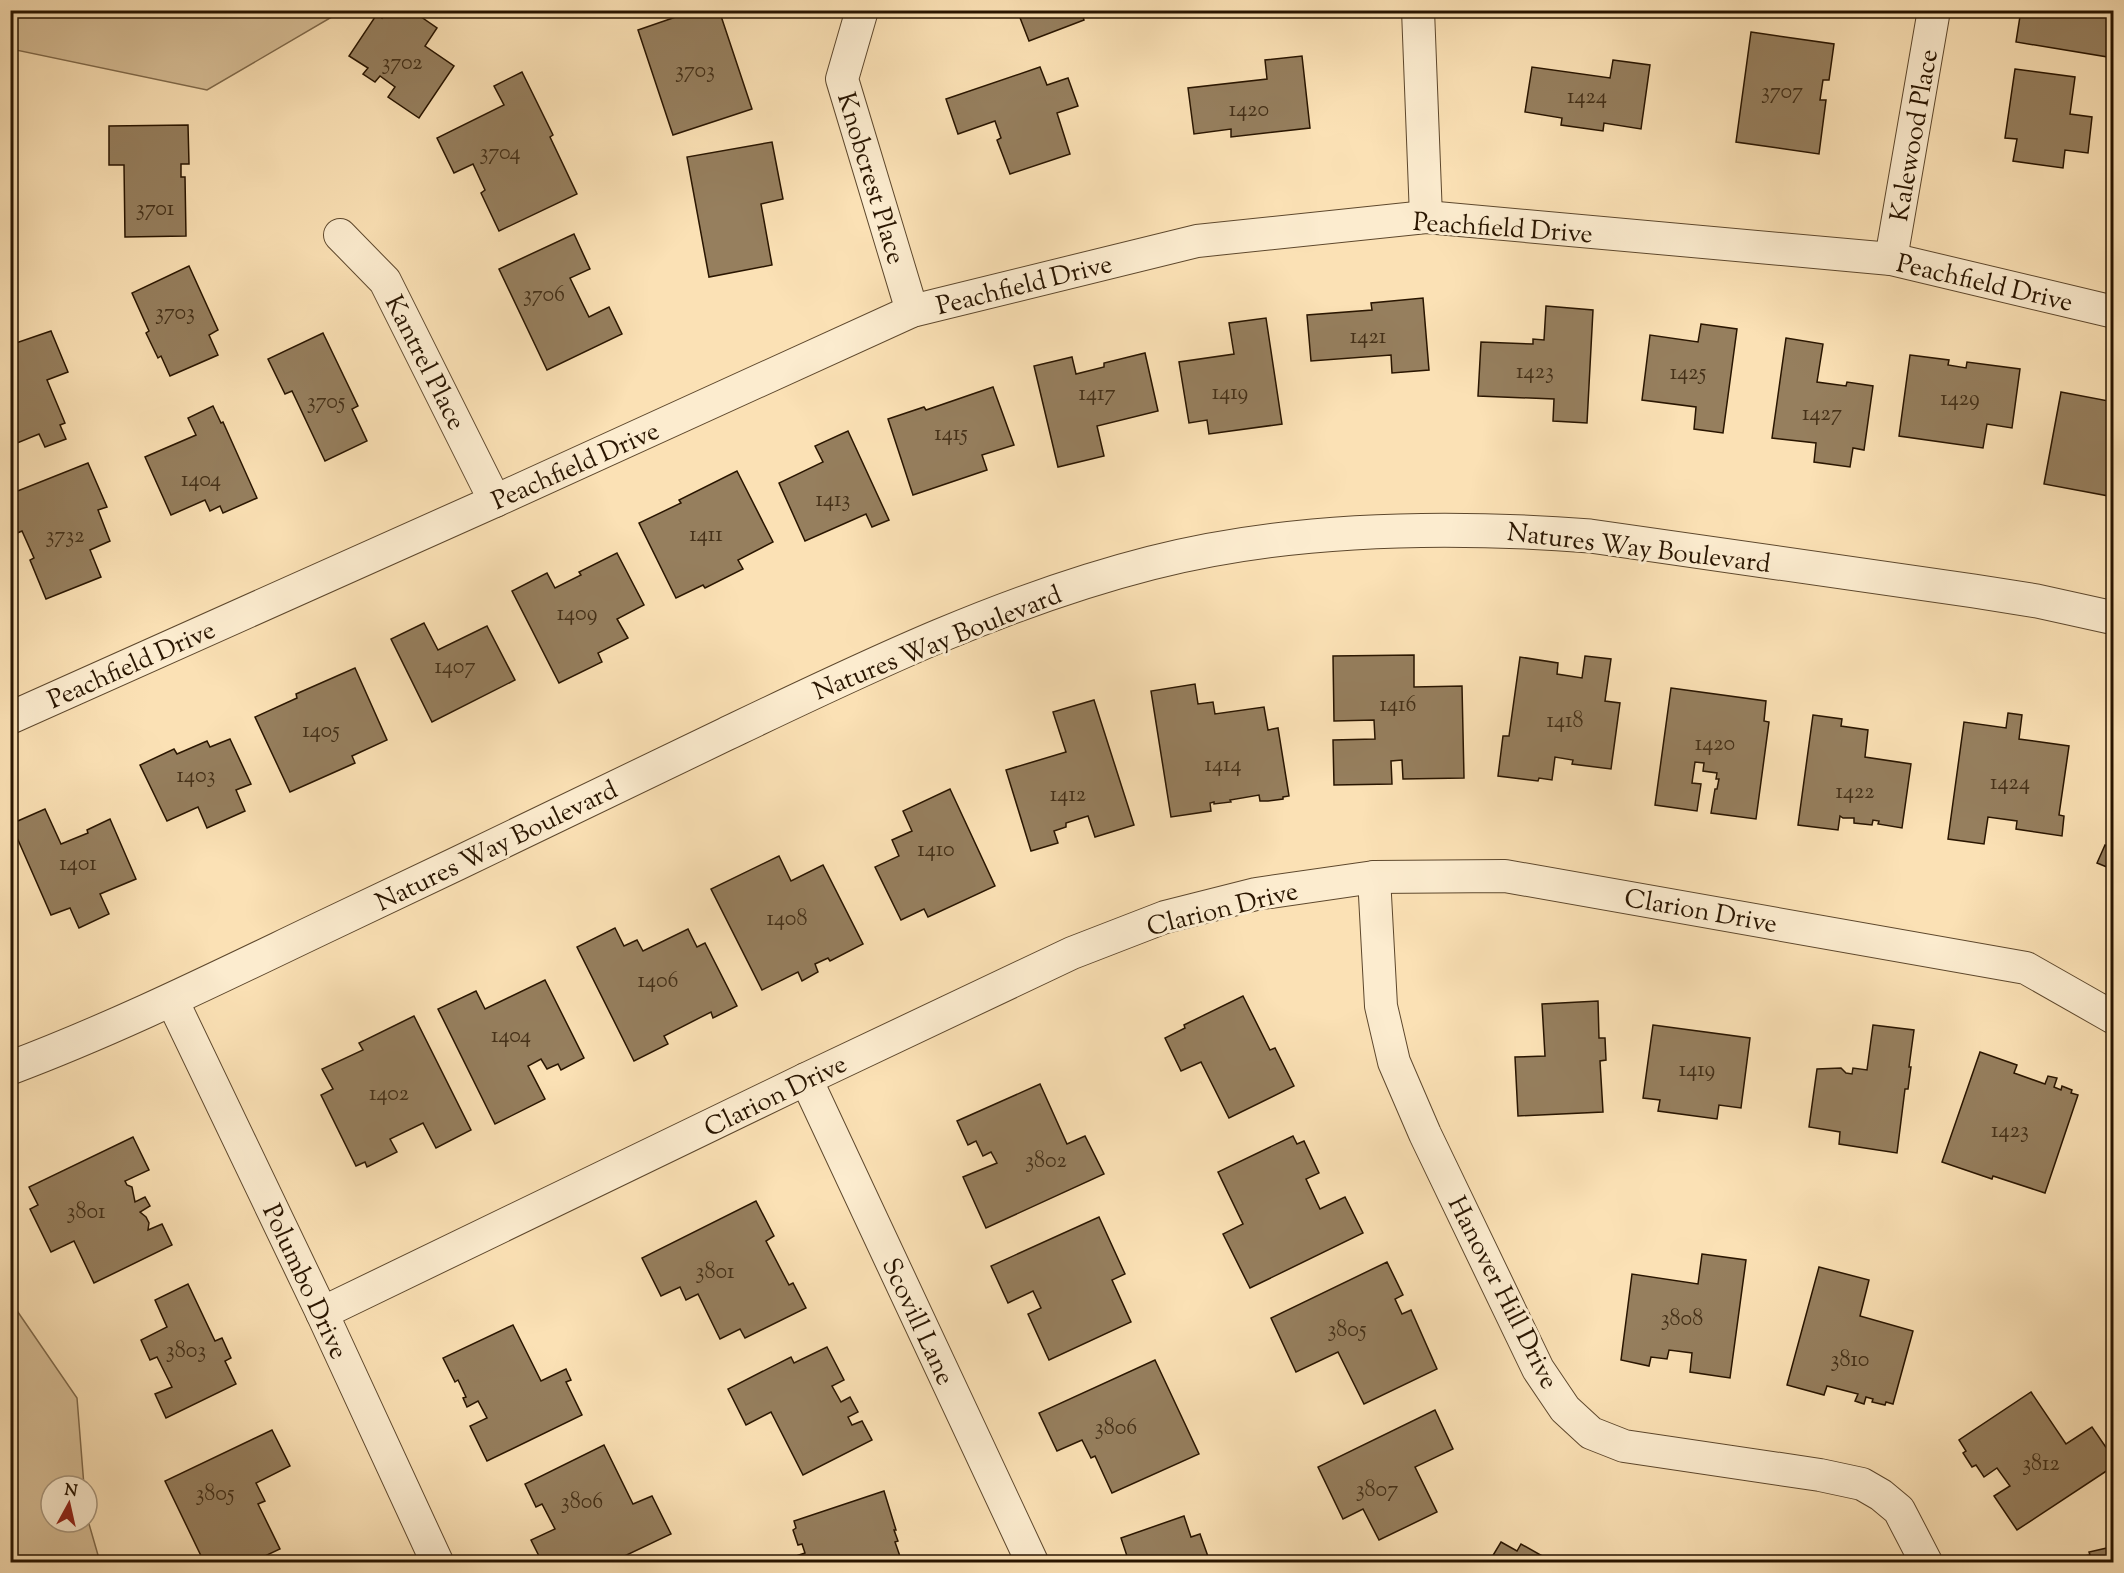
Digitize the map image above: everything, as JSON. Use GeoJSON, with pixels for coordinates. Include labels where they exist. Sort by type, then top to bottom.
{"type":"FeatureCollection","features":[{"type":"Feature","properties":{"kind":"street","name":"Knobcrest Place"},"geometry":{"type":"LineString","coordinates":[[861,10],[842,79],[912,311]]}},
{"type":"Feature","properties":{"kind":"street"},"geometry":{"type":"LineString","coordinates":[[1418,10],[1426,217]]}},
{"type":"Feature","properties":{"kind":"street","name":"Kalewood Place"},"geometry":{"type":"LineString","coordinates":[[1891,259],[1935,10]]}},
{"type":"Feature","properties":{"kind":"street","name":"Peachfield Drive"},"geometry":{"type":"LineString","coordinates":[[10,718],[912,311],[1197,241],[1426,217],[1891,259],[2114,312]]}},
{"type":"Feature","properties":{"kind":"street","name":"Kantrel Place"},"geometry":{"type":"LineString","coordinates":[[340,235],[385,281],[495,501]]}},
{"type":"Feature","properties":{"kind":"street","name":"Natures Way Boulevard"},"geometry":{"type":"LineString","coordinates":[[10,1068],[172,1000],[849,676],[996,612],[1153,562],[1270,541],[1332,534],[1397,531],[1527,531],[1590,536],[1974,591],[2037,601],[2114,618]]}},
{"type":"Feature","properties":{"kind":"street","name":"Clarion Drive"},"geometry":{"type":"LineString","coordinates":[[322,1313],[1072,953],[1165,917],[1256,894],[1374,877],[1505,876],[2026,968],[2114,1018]]}},
{"type":"Feature","properties":{"kind":"street","name":"Hanover Hill Drive"},"geometry":{"type":"LineString","coordinates":[[1374,877],[1381,1006],[1394,1062],[1425,1134],[1538,1369],[1565,1409],[1590,1433],[1624,1446],[1820,1475],[1863,1484],[1899,1510],[1926,1563]]}},
{"type":"Feature","properties":{"kind":"street","name":"Polumbo Drive"},"geometry":{"type":"LineString","coordinates":[[172,1000],[322,1313],[437,1563]]}},
{"type":"Feature","properties":{"kind":"street","name":"Scovill Lane"},"geometry":{"type":"LineString","coordinates":[[806,1079],[1032,1563]]}},
{"type":"Feature","properties":{"kind":"shaded area"},"geometry":{"type":"Polygon","coordinates":[[[11,10],[342,11],[207,90],[11,49],[11,10]]]}},
{"type":"Feature","properties":{"kind":"shaded area"},"geometry":{"type":"Polygon","coordinates":[[[11,1302],[77,1398],[83,1474],[39,1474],[39,1534],[92,1534],[100,1562],[11,1562],[11,1302]]]}},
{"type":"Feature","properties":{"kind":"building"},"geometry":{"type":"Polygon","coordinates":[[[386,10],[411,10],[437,28],[425,46],[454,66],[419,118],[388,97],[395,87],[380,76],[375,82],[363,74],[368,68],[349,56],[377,14],[382,18],[386,10]]]}},
{"type":"Feature","properties":{"kind":"building"},"geometry":{"type":"Polygon","coordinates":[[[696,10],[719,10],[752,109],[673,135],[638,30],[696,10]]]}},
{"type":"Feature","properties":{"kind":"building"},"geometry":{"type":"Polygon","coordinates":[[[1017,10],[1081,10],[1084,20],[1029,41],[1017,10]]]}},
{"type":"Feature","properties":{"kind":"building"},"geometry":{"type":"Polygon","coordinates":[[[2021,10],[2114,10],[2114,58],[2016,42],[2021,10]]]}},
{"type":"Feature","properties":{"kind":"building"},"geometry":{"type":"Polygon","coordinates":[[[1751,32],[1834,44],[1829,80],[1823,80],[1820,100],[1826,100],[1819,154],[1736,142],[1751,32]]]}},
{"type":"Feature","properties":{"kind":"building"},"geometry":{"type":"Polygon","coordinates":[[[1302,56],[1310,128],[1231,137],[1231,129],[1194,134],[1188,88],[1267,79],[1265,60],[1302,56]]]}},
{"type":"Feature","properties":{"kind":"building"},"geometry":{"type":"Polygon","coordinates":[[[1613,60],[1650,65],[1641,129],[1604,123],[1603,131],[1561,125],[1562,118],[1525,112],[1532,67],[1610,78],[1613,60]]]}},
{"type":"Feature","properties":{"kind":"building"},"geometry":{"type":"Polygon","coordinates":[[[1040,67],[1047,85],[1068,78],[1078,106],[1057,113],[1070,154],[1010,174],[997,140],[1001,138],[995,121],[958,134],[946,99],[1040,67]]]}},
{"type":"Feature","properties":{"kind":"building"},"geometry":{"type":"Polygon","coordinates":[[[2015,69],[2075,77],[2070,114],[2092,117],[2088,153],[2065,150],[2063,168],[2013,161],[2017,139],[2005,138],[2015,69]]]}},
{"type":"Feature","properties":{"kind":"building"},"geometry":{"type":"Polygon","coordinates":[[[522,72],[553,135],[550,137],[577,194],[499,231],[481,193],[485,190],[473,164],[454,173],[437,138],[504,105],[494,86],[522,72]]]}},
{"type":"Feature","properties":{"kind":"building"},"geometry":{"type":"Polygon","coordinates":[[[188,125],[189,164],[181,164],[181,177],[185,177],[186,236],[125,237],[124,165],[109,165],[109,126],[188,125]]]}},
{"type":"Feature","properties":{"kind":"building"},"geometry":{"type":"Polygon","coordinates":[[[772,142],[783,199],[761,204],[772,265],[709,277],[687,157],[772,142]]]}},
{"type":"Feature","properties":{"kind":"building"},"geometry":{"type":"Polygon","coordinates":[[[574,234],[590,269],[570,278],[589,317],[609,307],[622,334],[547,370],[499,269],[574,234]]]}},
{"type":"Feature","properties":{"kind":"building"},"geometry":{"type":"Polygon","coordinates":[[[189,266],[218,330],[209,335],[218,355],[170,376],[161,356],[158,358],[146,333],[149,331],[132,293],[189,266]]]}},
{"type":"Feature","properties":{"kind":"building"},"geometry":{"type":"Polygon","coordinates":[[[1423,298],[1429,370],[1392,373],[1391,355],[1311,361],[1307,315],[1372,310],[1371,303],[1423,298]]]}},
{"type":"Feature","properties":{"kind":"building"},"geometry":{"type":"Polygon","coordinates":[[[1546,306],[1593,310],[1587,423],[1553,421],[1554,399],[1478,396],[1481,342],[1533,344],[1533,339],[1544,340],[1546,306]]]}},
{"type":"Feature","properties":{"kind":"building"},"geometry":{"type":"Polygon","coordinates":[[[1266,318],[1282,424],[1209,434],[1207,420],[1189,423],[1179,362],[1234,354],[1229,323],[1266,318]]]}},
{"type":"Feature","properties":{"kind":"building"},"geometry":{"type":"Polygon","coordinates":[[[1701,324],[1737,329],[1723,433],[1694,429],[1696,407],[1642,400],[1650,335],[1698,342],[1701,324]]]}},
{"type":"Feature","properties":{"kind":"building"},"geometry":{"type":"Polygon","coordinates":[[[51,331],[68,372],[47,380],[65,423],[60,425],[66,439],[45,447],[39,434],[10,446],[10,345],[51,331]]]}},
{"type":"Feature","properties":{"kind":"building"},"geometry":{"type":"Polygon","coordinates":[[[323,333],[358,406],[352,409],[367,441],[325,461],[292,391],[285,394],[268,359],[323,333]]]}},
{"type":"Feature","properties":{"kind":"building"},"geometry":{"type":"Polygon","coordinates":[[[1786,338],[1823,344],[1817,382],[1846,386],[1847,382],[1873,386],[1864,450],[1853,448],[1850,467],[1814,462],[1816,443],[1772,438],[1786,338]]]}},
{"type":"Feature","properties":{"kind":"building"},"geometry":{"type":"Polygon","coordinates":[[[1145,353],[1158,411],[1097,426],[1104,456],[1058,467],[1034,366],[1072,357],[1076,374],[1104,367],[1104,363],[1145,353]]]}},
{"type":"Feature","properties":{"kind":"building"},"geometry":{"type":"Polygon","coordinates":[[[1910,355],[1949,360],[1948,365],[1966,368],[1967,362],[2020,369],[2012,428],[1987,424],[1983,448],[1899,436],[1910,355]]]}},
{"type":"Feature","properties":{"kind":"building"},"geometry":{"type":"Polygon","coordinates":[[[993,387],[1014,445],[982,455],[987,470],[913,495],[888,419],[924,407],[926,410],[993,387]]]}},
{"type":"Feature","properties":{"kind":"building"},"geometry":{"type":"Polygon","coordinates":[[[2061,392],[2114,402],[2114,497],[2044,484],[2061,392]]]}},
{"type":"Feature","properties":{"kind":"building"},"geometry":{"type":"Polygon","coordinates":[[[213,406],[221,423],[223,422],[257,498],[223,513],[220,506],[210,511],[205,500],[171,515],[145,457],[196,435],[188,418],[213,406]]]}},
{"type":"Feature","properties":{"kind":"building"},"geometry":{"type":"Polygon","coordinates":[[[848,431],[889,520],[872,527],[866,514],[805,541],[779,483],[823,462],[815,446],[848,431]]]}},
{"type":"Feature","properties":{"kind":"building"},"geometry":{"type":"Polygon","coordinates":[[[88,463],[107,507],[98,510],[110,541],[90,550],[101,577],[46,599],[30,560],[34,558],[22,531],[10,536],[10,494],[88,463]]]}},
{"type":"Feature","properties":{"kind":"building"},"geometry":{"type":"Polygon","coordinates":[[[737,471],[773,542],[738,560],[743,569],[705,588],[703,585],[676,598],[639,523],[681,503],[679,500],[737,471]]]}},
{"type":"Feature","properties":{"kind":"building"},"geometry":{"type":"Polygon","coordinates":[[[617,553],[644,605],[617,619],[628,638],[598,653],[602,662],[559,683],[512,591],[547,573],[555,588],[581,575],[579,572],[617,553]]]}},
{"type":"Feature","properties":{"kind":"building"},"geometry":{"type":"Polygon","coordinates":[[[424,623],[438,650],[487,626],[515,680],[432,722],[391,639],[424,623]]]}},
{"type":"Feature","properties":{"kind":"building"},"geometry":{"type":"Polygon","coordinates":[[[1414,655],[1414,687],[1462,686],[1464,778],[1403,779],[1402,760],[1391,761],[1392,784],[1334,785],[1333,740],[1375,739],[1374,720],[1334,721],[1333,656],[1414,655]]]}},
{"type":"Feature","properties":{"kind":"building"},"geometry":{"type":"Polygon","coordinates":[[[1585,656],[1611,659],[1605,701],[1620,703],[1611,769],[1572,764],[1573,760],[1555,757],[1552,780],[1539,778],[1538,781],[1498,776],[1503,736],[1509,736],[1520,657],[1558,663],[1557,674],[1582,678],[1585,656]]]}},
{"type":"Feature","properties":{"kind":"building"},"geometry":{"type":"Polygon","coordinates":[[[355,668],[387,740],[352,756],[355,763],[290,792],[255,717],[297,698],[296,694],[355,668]]]}},
{"type":"Feature","properties":{"kind":"building"},"geometry":{"type":"Polygon","coordinates":[[[1195,684],[1198,704],[1213,702],[1215,714],[1264,707],[1268,730],[1278,728],[1289,796],[1283,799],[1260,801],[1259,795],[1230,800],[1231,802],[1214,804],[1214,802],[1210,803],[1211,811],[1171,817],[1151,691],[1195,684]]]}},
{"type":"Feature","properties":{"kind":"building"},"geometry":{"type":"Polygon","coordinates":[[[1671,688],[1766,701],[1764,721],[1769,722],[1756,819],[1711,813],[1719,779],[1716,779],[1717,773],[1703,771],[1704,763],[1695,762],[1692,783],[1701,784],[1697,811],[1655,805],[1671,688]]]}},
{"type":"Feature","properties":{"kind":"building"},"geometry":{"type":"Polygon","coordinates":[[[1094,700],[1134,825],[1095,837],[1088,816],[1066,823],[1066,827],[1054,831],[1058,843],[1031,851],[1006,770],[1066,752],[1053,712],[1094,700]]]}},
{"type":"Feature","properties":{"kind":"building"},"geometry":{"type":"Polygon","coordinates":[[[2008,713],[2022,715],[2019,739],[2069,746],[2059,815],[2064,816],[2062,836],[2016,829],[2017,821],[1988,817],[1984,844],[1948,839],[1964,722],[2006,728],[2008,713]]]}},
{"type":"Feature","properties":{"kind":"building"},"geometry":{"type":"Polygon","coordinates":[[[1813,715],[1842,719],[1841,726],[1868,730],[1865,757],[1911,764],[1902,828],[1878,824],[1879,821],[1873,820],[1872,825],[1854,823],[1854,818],[1840,816],[1838,830],[1798,825],[1813,715]]]}},
{"type":"Feature","properties":{"kind":"building"},"geometry":{"type":"Polygon","coordinates":[[[230,739],[251,784],[236,790],[245,811],[207,828],[198,807],[167,821],[140,765],[174,749],[177,754],[207,741],[210,747],[230,739]]]}},
{"type":"Feature","properties":{"kind":"building"},"geometry":{"type":"Polygon","coordinates":[[[950,789],[995,886],[928,917],[924,909],[901,920],[875,867],[899,856],[892,840],[912,831],[903,811],[950,789]]]}},
{"type":"Feature","properties":{"kind":"building"},"geometry":{"type":"Polygon","coordinates":[[[45,809],[61,844],[88,833],[87,830],[110,819],[136,879],[100,894],[109,914],[79,928],[70,908],[51,915],[11,824],[45,809]]]}},
{"type":"Feature","properties":{"kind":"building"},"geometry":{"type":"Polygon","coordinates":[[[2114,837],[2114,870],[2097,863],[2105,845],[2109,847],[2114,837]]]}},
{"type":"Feature","properties":{"kind":"building"},"geometry":{"type":"Polygon","coordinates":[[[779,856],[791,881],[823,865],[863,944],[830,961],[828,958],[815,964],[818,972],[802,981],[798,972],[762,990],[711,889],[779,856]]]}},
{"type":"Feature","properties":{"kind":"building"},"geometry":{"type":"Polygon","coordinates":[[[615,928],[624,946],[637,940],[643,951],[688,929],[697,947],[705,943],[737,1006],[713,1018],[711,1012],[664,1036],[668,1044],[634,1061],[577,947],[615,928]]]}},
{"type":"Feature","properties":{"kind":"building"},"geometry":{"type":"Polygon","coordinates":[[[545,980],[584,1058],[561,1070],[558,1064],[547,1069],[541,1059],[528,1066],[545,1099],[495,1124],[438,1009],[476,991],[485,1009],[545,980]]]}},
{"type":"Feature","properties":{"kind":"building"},"geometry":{"type":"Polygon","coordinates":[[[1243,996],[1270,1050],[1275,1048],[1294,1086],[1229,1118],[1201,1062],[1181,1071],[1165,1038],[1185,1028],[1184,1025],[1243,996]]]}},
{"type":"Feature","properties":{"kind":"building"},"geometry":{"type":"Polygon","coordinates":[[[1598,1001],[1599,1038],[1605,1038],[1606,1060],[1600,1061],[1603,1112],[1518,1116],[1515,1057],[1545,1056],[1542,1004],[1598,1001]]]}},
{"type":"Feature","properties":{"kind":"building"},"geometry":{"type":"Polygon","coordinates":[[[414,1016],[471,1130],[436,1148],[423,1123],[390,1139],[397,1152],[367,1167],[365,1162],[356,1166],[321,1095],[333,1089],[322,1069],[363,1050],[359,1043],[414,1016]]]}},
{"type":"Feature","properties":{"kind":"building"},"geometry":{"type":"Polygon","coordinates":[[[1653,1025],[1750,1038],[1741,1108],[1719,1105],[1717,1119],[1658,1111],[1660,1100],[1643,1098],[1653,1025]]]}},
{"type":"Feature","properties":{"kind":"building"},"geometry":{"type":"Polygon","coordinates":[[[1873,1025],[1914,1030],[1908,1089],[1905,1089],[1897,1153],[1839,1144],[1840,1132],[1809,1127],[1817,1069],[1841,1068],[1846,1073],[1852,1074],[1853,1068],[1867,1070],[1873,1025]]]}},
{"type":"Feature","properties":{"kind":"building"},"geometry":{"type":"Polygon","coordinates":[[[1980,1052],[2017,1065],[2014,1073],[2045,1084],[2048,1076],[2057,1078],[2054,1087],[2061,1090],[2062,1086],[2078,1095],[2045,1193],[1993,1176],[1992,1179],[1942,1162],[1980,1052]]]}},
{"type":"Feature","properties":{"kind":"building"},"geometry":{"type":"Polygon","coordinates":[[[1040,1084],[1067,1144],[1085,1136],[1104,1174],[986,1228],[963,1177],[997,1163],[991,1152],[983,1156],[976,1141],[968,1145],[957,1121],[1040,1084]]]}},
{"type":"Feature","properties":{"kind":"building"},"geometry":{"type":"Polygon","coordinates":[[[1293,1136],[1297,1144],[1304,1141],[1319,1173],[1306,1179],[1320,1209],[1345,1197],[1363,1233],[1250,1288],[1223,1234],[1243,1224],[1218,1172],[1293,1136]]]}},
{"type":"Feature","properties":{"kind":"building"},"geometry":{"type":"Polygon","coordinates":[[[133,1137],[149,1170],[125,1181],[132,1187],[135,1202],[145,1197],[150,1206],[140,1212],[149,1223],[148,1230],[162,1224],[172,1245],[94,1283],[74,1241],[51,1252],[30,1209],[38,1205],[29,1187],[133,1137]]]}},
{"type":"Feature","properties":{"kind":"building"},"geometry":{"type":"Polygon","coordinates":[[[756,1201],[774,1236],[766,1241],[789,1285],[793,1283],[806,1308],[745,1338],[740,1329],[720,1339],[698,1294],[686,1300],[680,1287],[661,1296],[642,1258],[756,1201]]]}},
{"type":"Feature","properties":{"kind":"building"},"geometry":{"type":"Polygon","coordinates":[[[1099,1217],[1125,1274],[1112,1280],[1131,1322],[1049,1360],[1028,1314],[1041,1308],[1033,1291],[1008,1303],[991,1266],[1099,1217]]]}},
{"type":"Feature","properties":{"kind":"building"},"geometry":{"type":"Polygon","coordinates":[[[1702,1254],[1746,1260],[1730,1378],[1690,1372],[1692,1353],[1669,1350],[1667,1359],[1651,1357],[1649,1366],[1621,1360],[1632,1274],[1698,1284],[1702,1254]]]}},
{"type":"Feature","properties":{"kind":"building"},"geometry":{"type":"Polygon","coordinates":[[[1387,1262],[1403,1295],[1395,1299],[1402,1314],[1411,1310],[1437,1369],[1364,1404],[1338,1352],[1296,1372],[1271,1318],[1387,1262]]]}},
{"type":"Feature","properties":{"kind":"building"},"geometry":{"type":"Polygon","coordinates":[[[1819,1267],[1869,1280],[1860,1316],[1913,1331],[1893,1404],[1872,1402],[1873,1399],[1866,1397],[1864,1404],[1855,1401],[1858,1394],[1827,1386],[1824,1395],[1787,1385],[1819,1267]]]}},
{"type":"Feature","properties":{"kind":"building"},"geometry":{"type":"Polygon","coordinates":[[[188,1284],[215,1341],[222,1338],[231,1358],[225,1361],[236,1384],[166,1418],[155,1394],[172,1387],[157,1357],[150,1360],[141,1340],[167,1327],[155,1300],[188,1284]]]}},
{"type":"Feature","properties":{"kind":"building"},"geometry":{"type":"Polygon","coordinates":[[[513,1325],[541,1381],[566,1369],[571,1380],[566,1382],[582,1415],[487,1461],[470,1426],[487,1418],[478,1401],[467,1407],[463,1398],[466,1397],[458,1380],[455,1382],[443,1358],[513,1325]]]}},
{"type":"Feature","properties":{"kind":"building"},"geometry":{"type":"Polygon","coordinates":[[[827,1347],[844,1380],[832,1386],[841,1402],[850,1397],[858,1412],[848,1417],[852,1425],[862,1421],[872,1440],[803,1475],[771,1412],[746,1425],[728,1389],[791,1357],[794,1363],[827,1347]]]}},
{"type":"Feature","properties":{"kind":"building"},"geometry":{"type":"Polygon","coordinates":[[[1155,1360],[1199,1454],[1112,1493],[1095,1456],[1091,1458],[1082,1440],[1057,1451],[1039,1413],[1155,1360]]]}},
{"type":"Feature","properties":{"kind":"building"},"geometry":{"type":"Polygon","coordinates":[[[2031,1392],[2066,1444],[2092,1427],[2114,1459],[2114,1466],[2017,1530],[1994,1496],[2010,1486],[1997,1468],[1984,1477],[1976,1465],[1972,1467],[1963,1453],[1966,1451],[1959,1440],[2031,1392]]]}},
{"type":"Feature","properties":{"kind":"building"},"geometry":{"type":"Polygon","coordinates":[[[1435,1410],[1453,1449],[1415,1467],[1437,1512],[1379,1540],[1363,1509],[1343,1519],[1318,1467],[1435,1410]]]}},
{"type":"Feature","properties":{"kind":"building"},"geometry":{"type":"Polygon","coordinates":[[[272,1430],[290,1466],[256,1483],[265,1501],[258,1504],[280,1549],[252,1562],[204,1562],[165,1481],[272,1430]]]}},
{"type":"Feature","properties":{"kind":"building"},"geometry":{"type":"Polygon","coordinates":[[[604,1445],[633,1504],[652,1496],[671,1534],[612,1562],[542,1562],[531,1540],[555,1529],[542,1504],[536,1507],[525,1484],[604,1445]]]}},
{"type":"Feature","properties":{"kind":"building"},"geometry":{"type":"Polygon","coordinates":[[[884,1491],[896,1530],[894,1530],[898,1541],[895,1542],[902,1562],[798,1562],[796,1556],[805,1553],[802,1544],[798,1545],[793,1530],[796,1528],[794,1521],[884,1491]]]}},
{"type":"Feature","properties":{"kind":"building"},"geometry":{"type":"Polygon","coordinates":[[[1184,1516],[1191,1537],[1200,1534],[1210,1562],[1122,1562],[1128,1559],[1121,1538],[1184,1516]]]}},
{"type":"Feature","properties":{"kind":"building"},"geometry":{"type":"Polygon","coordinates":[[[1501,1542],[1517,1551],[1521,1544],[1553,1562],[1489,1562],[1501,1542]]]}},
{"type":"Feature","properties":{"kind":"building"},"geometry":{"type":"Polygon","coordinates":[[[2107,1548],[2108,1552],[2114,1551],[2114,1562],[2051,1562],[2090,1555],[2089,1552],[2107,1548]]]}}]}
